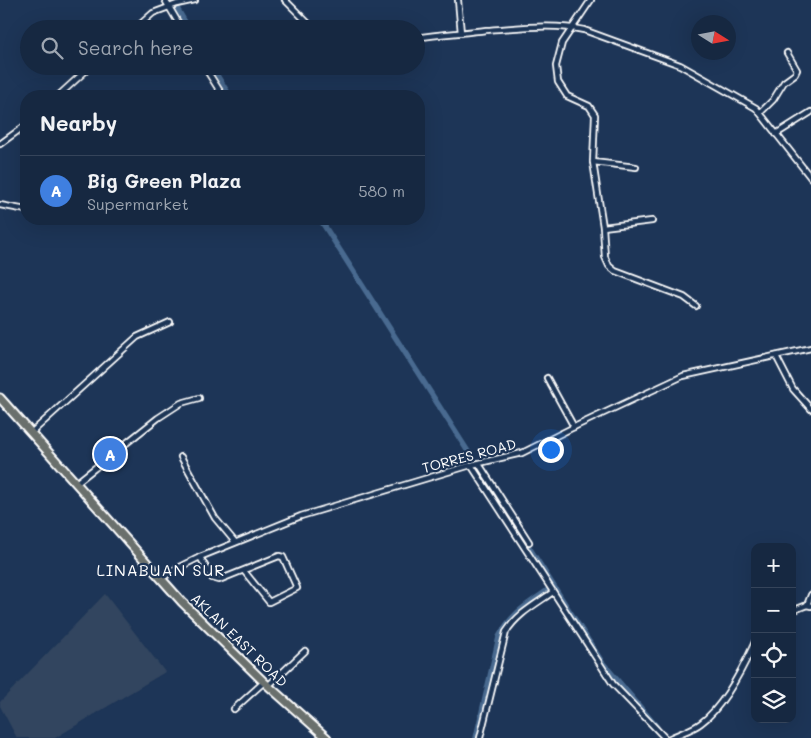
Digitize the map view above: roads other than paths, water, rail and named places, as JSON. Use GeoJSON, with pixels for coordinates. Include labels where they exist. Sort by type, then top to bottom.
{"type":"FeatureCollection","features":[{"type":"Feature","properties":{"kind":"main road","name":"AKLAN EAST ROAD"},"geometry":{"type":"LineString","coordinates":[[0,398],[161,580],[266,684],[323,737]]}},
{"type":"Feature","properties":{"kind":"street"},"geometry":{"type":"LineString","coordinates":[[165,0],[177,20]]}},
{"type":"Feature","properties":{"kind":"street"},"geometry":{"type":"LineString","coordinates":[[145,20],[153,13],[177,4],[196,0]]}},
{"type":"Feature","properties":{"kind":"street"},"geometry":{"type":"LineString","coordinates":[[286,0],[305,20]]}},
{"type":"Feature","properties":{"kind":"street"},"geometry":{"type":"LineString","coordinates":[[458,0],[461,33]]}},
{"type":"Feature","properties":{"kind":"street"},"geometry":{"type":"LineString","coordinates":[[591,0],[562,43],[556,66],[558,82],[567,96],[589,106],[595,115],[593,162],[604,227],[605,257],[609,266],[626,276],[684,297],[696,306]]}},
{"type":"Feature","properties":{"kind":"street"},"geometry":{"type":"LineString","coordinates":[[425,37],[541,27],[572,27],[680,65],[756,108],[811,178]]}},
{"type":"Feature","properties":{"kind":"street"},"geometry":{"type":"LineString","coordinates":[[760,113],[773,100],[784,82],[795,74],[797,70],[787,53]]}},
{"type":"Feature","properties":{"kind":"street"},"geometry":{"type":"LineString","coordinates":[[65,90],[81,75]]}},
{"type":"Feature","properties":{"kind":"street"},"geometry":{"type":"LineString","coordinates":[[210,75],[219,90]]}},
{"type":"Feature","properties":{"kind":"street"},"geometry":{"type":"LineString","coordinates":[[776,134],[811,112]]}},
{"type":"Feature","properties":{"kind":"street"},"geometry":{"type":"LineString","coordinates":[[0,144],[20,129]]}},
{"type":"Feature","properties":{"kind":"street"},"geometry":{"type":"LineString","coordinates":[[593,162],[636,167]]}},
{"type":"Feature","properties":{"kind":"street"},"geometry":{"type":"LineString","coordinates":[[0,205],[20,209]]}},
{"type":"Feature","properties":{"kind":"street"},"geometry":{"type":"LineString","coordinates":[[604,227],[652,221]]}},
{"type":"Feature","properties":{"kind":"street"},"geometry":{"type":"LineString","coordinates":[[32,434],[137,337],[170,322]]}},
{"type":"Feature","properties":{"kind":"street","name":"TORRES ROAD"},"geometry":{"type":"LineString","coordinates":[[161,580],[176,569],[200,556],[301,516],[476,464],[522,453],[683,376],[811,348]]}},
{"type":"Feature","properties":{"kind":"street"},"geometry":{"type":"LineString","coordinates":[[776,356],[794,389],[811,410]]}},
{"type":"Feature","properties":{"kind":"street"},"geometry":{"type":"LineString","coordinates":[[547,378],[574,427]]}},
{"type":"Feature","properties":{"kind":"street"},"geometry":{"type":"LineString","coordinates":[[76,483],[158,418],[181,403],[199,398]]}},
{"type":"Feature","properties":{"kind":"street"},"geometry":{"type":"LineString","coordinates":[[181,457],[215,518],[235,542]]}},
{"type":"Feature","properties":{"kind":"street"},"geometry":{"type":"LineString","coordinates":[[476,464],[529,542]]}},
{"type":"Feature","properties":{"kind":"street"},"geometry":{"type":"LineString","coordinates":[[476,464],[553,592],[613,684],[664,738]]}},
{"type":"Feature","properties":{"kind":"street"},"geometry":{"type":"LineString","coordinates":[[200,556],[212,578],[219,580],[283,556],[297,588],[269,602],[244,571]]}},
{"type":"Feature","properties":{"kind":"street"},"geometry":{"type":"LineString","coordinates":[[480,738],[506,632],[518,616],[553,592]]}},
{"type":"Feature","properties":{"kind":"street"},"geometry":{"type":"LineString","coordinates":[[796,610],[809,605],[811,595]]}},
{"type":"Feature","properties":{"kind":"street"},"geometry":{"type":"LineString","coordinates":[[670,738],[694,727],[710,716],[740,672],[751,650]]}},
{"type":"Feature","properties":{"kind":"street"},"geometry":{"type":"LineString","coordinates":[[234,709],[306,651]]}},
{"type":"Feature","properties":{"kind":"waterway"},"geometry":{"type":"LineString","coordinates":[[172,0],[184,20]]}},
{"type":"Feature","properties":{"kind":"waterway"},"geometry":{"type":"LineString","coordinates":[[217,75],[226,90]]}},
{"type":"Feature","properties":{"kind":"waterway"},"geometry":{"type":"LineString","coordinates":[[324,225],[602,662],[657,727]]}},
{"type":"Feature","properties":{"kind":"waterway"},"geometry":{"type":"LineString","coordinates":[[476,738],[499,637],[514,616],[548,590]]}},
{"type":"Feature","properties":{"kind":"place","name":"Big Green Plaza"},"geometry":{"type":"Point","coordinates":[110,454]}},
{"type":"Feature","properties":{"kind":"district","name":"LINABUAN SUR"},"geometry":{"type":"Point","coordinates":[161,570]}}]}
